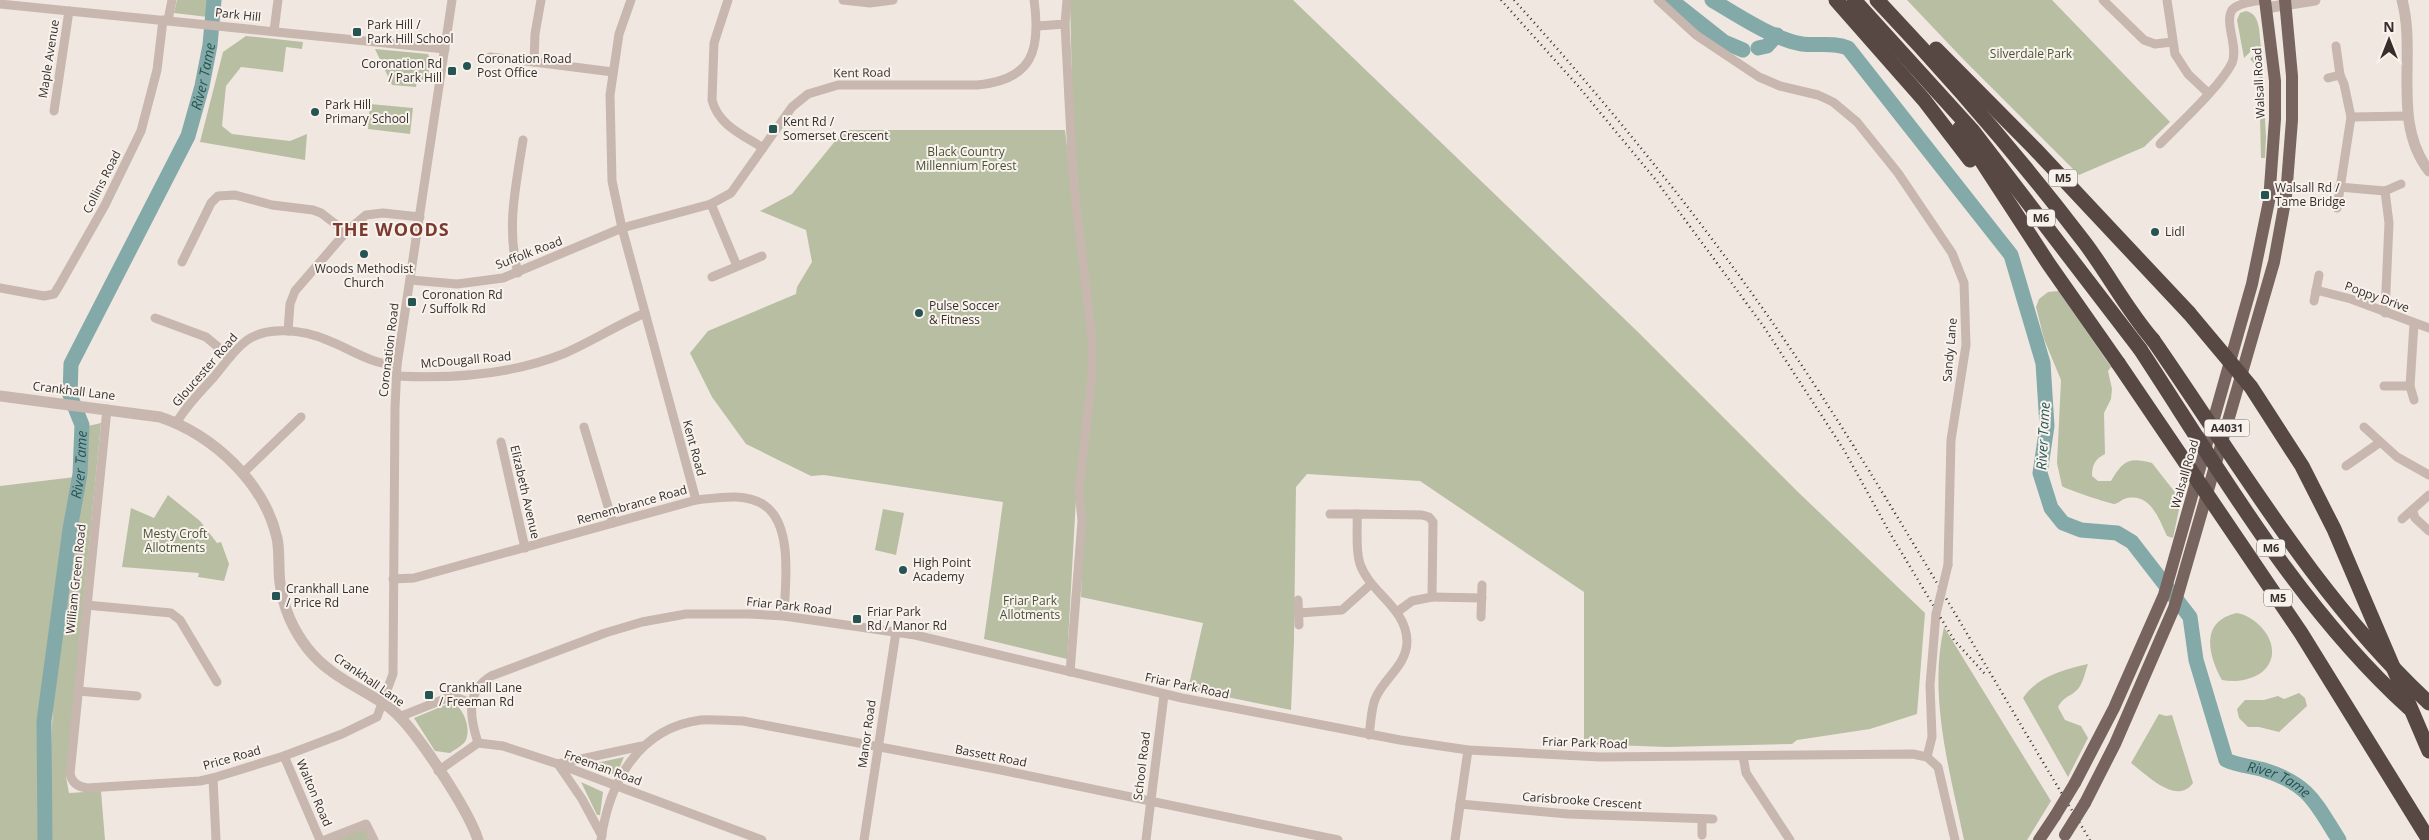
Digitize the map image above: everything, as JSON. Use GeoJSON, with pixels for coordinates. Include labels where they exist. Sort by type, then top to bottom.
{"type":"FeatureCollection","features":[{"type":"Feature","properties":{"kind":"highway","name":"M5"},"geometry":{"type":"LineString","coordinates":[[1836,0],[1924,100],[2048,263]]}},
{"type":"Feature","properties":{"kind":"highway","name":"M6"},"geometry":{"type":"LineString","coordinates":[[1854,0],[1928,79],[2008,174],[2140,349],[2288,572],[2333,630],[2386,688],[2429,726]]}},
{"type":"Feature","properties":{"kind":"highway","name":"M6"},"geometry":{"type":"LineString","coordinates":[[1877,0],[1926,53],[2019,161],[2086,244],[2292,544],[2344,613],[2394,671],[2429,703]]}},
{"type":"Feature","properties":{"kind":"highway","name":"M5"},"geometry":{"type":"LineString","coordinates":[[1890,0],[1959,74],[2035,149],[2189,313],[2250,387],[2302,466],[2334,529],[2429,751]]}},
{"type":"Feature","properties":{"kind":"highway","name":"M5"},"geometry":{"type":"LineString","coordinates":[[1928,79],[2048,263],[2301,633],[2429,840]]}},
{"type":"Feature","properties":{"kind":"main road","name":"Walsall Road"},"geometry":{"type":"LineString","coordinates":[[2040,840],[2075,783],[2103,730],[2164,595],[2239,335],[2255,250],[2269,201],[2275,119],[2275,81],[2264,2]]}},
{"type":"Feature","properties":{"kind":"main road","name":"A4031"},"geometry":{"type":"LineString","coordinates":[[2063,838],[2085,803],[2115,744],[2174,608],[2276,253],[2286,196],[2292,120],[2292,76],[2285,2]]}},
{"type":"Feature","properties":{"kind":"main road"},"geometry":{"type":"LineString","coordinates":[[2255,250],[2276,253]]}},
{"type":"Feature","properties":{"kind":"street","name":"Collins Road"},"geometry":{"type":"LineString","coordinates":[[0,288],[44,296],[54,294],[59,286],[105,205],[141,130],[157,70],[165,20],[172,0]]}},
{"type":"Feature","properties":{"kind":"street"},"geometry":{"type":"LineString","coordinates":[[274,31],[278,0]]}},
{"type":"Feature","properties":{"kind":"street","name":"Coronation Road"},"geometry":{"type":"LineString","coordinates":[[382,704],[393,674],[393,579],[398,365],[452,0]]}},
{"type":"Feature","properties":{"kind":"street"},"geometry":{"type":"LineString","coordinates":[[534,62],[535,34],[541,0]]}},
{"type":"Feature","properties":{"kind":"street","name":"Kent Road"},"geometry":{"type":"LineString","coordinates":[[631,0],[619,34],[613,72],[609,121],[610,164],[622,228],[696,500]]}},
{"type":"Feature","properties":{"kind":"street"},"geometry":{"type":"LineString","coordinates":[[728,0],[714,43],[712,100],[718,115],[723,121],[763,148]]}},
{"type":"Feature","properties":{"kind":"street"},"geometry":{"type":"LineString","coordinates":[[842,0],[870,4],[893,0]]}},
{"type":"Feature","properties":{"kind":"street","name":"Kent Road"},"geometry":{"type":"LineString","coordinates":[[622,228],[710,204],[731,193],[792,107],[808,94],[825,87],[838,84],[977,85],[1012,77],[1028,63],[1034,53],[1038,26],[1034,0]]}},
{"type":"Feature","properties":{"kind":"street"},"geometry":{"type":"LineString","coordinates":[[1067,0],[1065,24],[1073,176],[1092,340],[1092,377],[1079,489],[1082,521],[1070,672]]}},
{"type":"Feature","properties":{"kind":"street","name":"Sandy Lane"},"geometry":{"type":"LineString","coordinates":[[1658,0],[1696,35],[1759,77],[1780,86],[1818,95],[1833,102],[1857,122],[1898,173],[1958,265],[1966,296],[1966,345],[1951,440],[1948,565],[1936,614],[1930,685],[1932,738],[1927,757]]}},
{"type":"Feature","properties":{"kind":"street"},"geometry":{"type":"LineString","coordinates":[[2103,0],[2144,40],[2155,44],[2172,42]]}},
{"type":"Feature","properties":{"kind":"street"},"geometry":{"type":"LineString","coordinates":[[2167,0],[2172,18],[2172,42],[2175,54],[2188,74],[2208,94]]}},
{"type":"Feature","properties":{"kind":"street"},"geometry":{"type":"LineString","coordinates":[[2264,2],[2315,0]]}},
{"type":"Feature","properties":{"kind":"street"},"geometry":{"type":"LineString","coordinates":[[2402,0],[2407,27],[2408,116],[2415,143],[2429,170]]}},
{"type":"Feature","properties":{"kind":"street","name":"Walsall Road"},"geometry":{"type":"LineString","coordinates":[[2160,144],[2208,94],[2232,63],[2234,54],[2230,17],[2236,3],[2264,2]]}},
{"type":"Feature","properties":{"kind":"street","name":"Park Hill"},"geometry":{"type":"LineString","coordinates":[[0,4],[445,49]]}},
{"type":"Feature","properties":{"kind":"street","name":"Maple Avenue"},"geometry":{"type":"LineString","coordinates":[[54,111],[69,11]]}},
{"type":"Feature","properties":{"kind":"street"},"geometry":{"type":"LineString","coordinates":[[1038,26],[1065,24]]}},
{"type":"Feature","properties":{"kind":"street"},"geometry":{"type":"LineString","coordinates":[[2336,46],[2350,117],[2337,208]]}},
{"type":"Feature","properties":{"kind":"street"},"geometry":{"type":"LineString","coordinates":[[490,57],[613,72]]}},
{"type":"Feature","properties":{"kind":"street"},"geometry":{"type":"LineString","coordinates":[[2328,78],[2340,74]]}},
{"type":"Feature","properties":{"kind":"street"},"geometry":{"type":"LineString","coordinates":[[2350,117],[2408,116]]}},
{"type":"Feature","properties":{"kind":"street"},"geometry":{"type":"LineString","coordinates":[[518,273],[512,251],[511,222],[522,140]]}},
{"type":"Feature","properties":{"kind":"street"},"geometry":{"type":"LineString","coordinates":[[2340,187],[2385,191],[2401,184]]}},
{"type":"Feature","properties":{"kind":"street"},"geometry":{"type":"LineString","coordinates":[[2385,191],[2389,223],[2385,313]]}},
{"type":"Feature","properties":{"kind":"street"},"geometry":{"type":"LineString","coordinates":[[182,262],[211,203],[218,196],[235,195],[272,205],[313,210],[321,213],[346,232]]}},
{"type":"Feature","properties":{"kind":"street"},"geometry":{"type":"LineString","coordinates":[[710,204],[737,266]]}},
{"type":"Feature","properties":{"kind":"street"},"geometry":{"type":"LineString","coordinates":[[288,332],[290,304],[295,291],[346,232],[359,220],[375,212],[420,217]]}},
{"type":"Feature","properties":{"kind":"street","name":"Suffolk Road"},"geometry":{"type":"LineString","coordinates":[[411,280],[436,284],[471,284],[502,278],[518,273],[622,228]]}},
{"type":"Feature","properties":{"kind":"street"},"geometry":{"type":"LineString","coordinates":[[712,277],[762,256]]}},
{"type":"Feature","properties":{"kind":"street"},"geometry":{"type":"LineString","coordinates":[[2314,301],[2319,275]]}},
{"type":"Feature","properties":{"kind":"street","name":"Poppy Drive"},"geometry":{"type":"LineString","coordinates":[[2316,290],[2351,299],[2429,328]]}},
{"type":"Feature","properties":{"kind":"street","name":"McDougall Road"},"geometry":{"type":"LineString","coordinates":[[397,376],[435,377],[506,372],[562,354],[645,313]]}},
{"type":"Feature","properties":{"kind":"street"},"geometry":{"type":"LineString","coordinates":[[155,318],[206,336],[230,357]]}},
{"type":"Feature","properties":{"kind":"street"},"geometry":{"type":"LineString","coordinates":[[2414,324],[2410,386],[2414,400]]}},
{"type":"Feature","properties":{"kind":"street","name":"Gloucester Road"},"geometry":{"type":"LineString","coordinates":[[178,422],[187,407],[230,357],[252,338],[269,332],[288,332],[327,340],[372,362],[398,365]]}},
{"type":"Feature","properties":{"kind":"street"},"geometry":{"type":"LineString","coordinates":[[2384,386],[2410,386]]}},
{"type":"Feature","properties":{"kind":"street","name":"Crankhall Lane"},"geometry":{"type":"LineString","coordinates":[[0,396],[144,413],[178,422],[217,448],[243,473],[260,498],[272,525],[278,546],[283,600],[296,631],[319,662],[399,717],[471,821],[478,840]]}},
{"type":"Feature","properties":{"kind":"street","name":"William Green Road"},"geometry":{"type":"LineString","coordinates":[[73,782],[70,774],[107,409]]}},
{"type":"Feature","properties":{"kind":"street"},"geometry":{"type":"LineString","coordinates":[[243,473],[300,417]]}},
{"type":"Feature","properties":{"kind":"street"},"geometry":{"type":"LineString","coordinates":[[584,426],[613,523]]}},
{"type":"Feature","properties":{"kind":"street"},"geometry":{"type":"LineString","coordinates":[[2364,427],[2379,443],[2397,457],[2429,475]]}},
{"type":"Feature","properties":{"kind":"street","name":"Elizabeth Avenue"},"geometry":{"type":"LineString","coordinates":[[500,442],[526,548]]}},
{"type":"Feature","properties":{"kind":"street"},"geometry":{"type":"LineString","coordinates":[[2346,466],[2379,443]]}},
{"type":"Feature","properties":{"kind":"street"},"geometry":{"type":"LineString","coordinates":[[2402,519],[2429,495]]}},
{"type":"Feature","properties":{"kind":"street","name":"Remembrance Road"},"geometry":{"type":"LineString","coordinates":[[393,579],[414,578],[696,500],[725,497],[741,498],[764,505],[772,515],[786,549],[784,616]]}},
{"type":"Feature","properties":{"kind":"street"},"geometry":{"type":"LineString","coordinates":[[2413,511],[2415,518],[2429,531]]}},
{"type":"Feature","properties":{"kind":"street"},"geometry":{"type":"LineString","coordinates":[[1330,514],[1422,515],[1429,517],[1433,522],[1432,597]]}},
{"type":"Feature","properties":{"kind":"street"},"geometry":{"type":"LineString","coordinates":[[1357,514],[1360,563],[1371,584],[1398,612],[1406,633],[1405,652],[1401,663],[1375,698],[1369,735]]}},
{"type":"Feature","properties":{"kind":"street"},"geometry":{"type":"LineString","coordinates":[[1299,613],[1342,610],[1371,584]]}},
{"type":"Feature","properties":{"kind":"street"},"geometry":{"type":"LineString","coordinates":[[1481,617],[1482,584]]}},
{"type":"Feature","properties":{"kind":"street"},"geometry":{"type":"LineString","coordinates":[[1398,612],[1412,602],[1432,597],[1482,598]]}},
{"type":"Feature","properties":{"kind":"street"},"geometry":{"type":"LineString","coordinates":[[1298,600],[1298,625]]}},
{"type":"Feature","properties":{"kind":"street"},"geometry":{"type":"LineString","coordinates":[[86,605],[171,613],[180,620],[217,682]]}},
{"type":"Feature","properties":{"kind":"street","name":"Friar Park Road"},"geometry":{"type":"LineString","coordinates":[[471,704],[478,686],[491,676],[605,632],[686,614],[711,612],[784,616],[896,632],[1164,694],[1369,735],[1468,750],[1600,757],[1892,753],[1927,757]]}},
{"type":"Feature","properties":{"kind":"street","name":"Manor Road"},"geometry":{"type":"LineString","coordinates":[[864,840],[896,632]]}},
{"type":"Feature","properties":{"kind":"street"},"geometry":{"type":"LineString","coordinates":[[78,691],[137,696]]}},
{"type":"Feature","properties":{"kind":"street","name":"School Road"},"geometry":{"type":"LineString","coordinates":[[1146,840],[1164,694]]}},
{"type":"Feature","properties":{"kind":"street"},"geometry":{"type":"LineString","coordinates":[[399,717],[452,696],[471,704],[471,715],[478,743],[438,771]]}},
{"type":"Feature","properties":{"kind":"street","name":"Price Road"},"geometry":{"type":"LineString","coordinates":[[73,782],[87,788],[200,781],[213,778],[284,756],[374,720],[381,712],[382,704]]}},
{"type":"Feature","properties":{"kind":"street","name":"Bassett Road"},"geometry":{"type":"LineString","coordinates":[[602,838],[582,799],[558,764],[642,746],[682,726],[693,722],[713,720],[743,722],[1001,770],[1338,840]]}},
{"type":"Feature","properties":{"kind":"street","name":"Freeman Road"},"geometry":{"type":"LineString","coordinates":[[478,743],[502,746],[558,764],[762,840]]}},
{"type":"Feature","properties":{"kind":"street","name":"Bassett Road"},"geometry":{"type":"LineString","coordinates":[[602,838],[612,794],[628,764],[642,746]]}},
{"type":"Feature","properties":{"kind":"street"},"geometry":{"type":"LineString","coordinates":[[1455,840],[1468,750]]}},
{"type":"Feature","properties":{"kind":"street","name":"Walton Road"},"geometry":{"type":"LineString","coordinates":[[284,756],[320,840]]}},
{"type":"Feature","properties":{"kind":"street"},"geometry":{"type":"LineString","coordinates":[[1743,756],[1746,773],[1790,840]]}},
{"type":"Feature","properties":{"kind":"street"},"geometry":{"type":"LineString","coordinates":[[1927,757],[1934,762],[1941,776],[1954,840]]}},
{"type":"Feature","properties":{"kind":"street"},"geometry":{"type":"LineString","coordinates":[[213,778],[216,840]]}},
{"type":"Feature","properties":{"kind":"street","name":"Carisbrooke Crescent"},"geometry":{"type":"LineString","coordinates":[[1460,804],[1568,814],[1713,819]]}},
{"type":"Feature","properties":{"kind":"street"},"geometry":{"type":"LineString","coordinates":[[1702,819],[1702,835]]}},
{"type":"Feature","properties":{"kind":"street","name":"Walton Road"},"geometry":{"type":"LineString","coordinates":[[325,840],[366,824],[374,840]]}},
{"type":"Feature","properties":{"kind":"green space"},"geometry":{"type":"Polygon","coordinates":[[[177,0],[209,0],[208,17],[174,13],[177,0]]]}},
{"type":"Feature","properties":{"kind":"green space"},"geometry":{"type":"Polygon","coordinates":[[[1070,0],[1293,0],[1639,333],[1800,494],[1925,613],[1917,714],[1870,729],[1797,740],[1792,744],[1667,747],[1584,744],[1584,592],[1420,481],[1307,474],[1296,487],[1291,710],[1188,689],[1203,623],[1081,597],[1084,511],[1082,489],[1094,377],[1073,124],[1070,0]]]}},
{"type":"Feature","properties":{"kind":"green space","name":"Silverdale Park"},"geometry":{"type":"Polygon","coordinates":[[[1907,0],[2052,0],[2170,122],[2144,147],[2079,175],[1907,0]]]}},
{"type":"Feature","properties":{"kind":"green space"},"geometry":{"type":"Polygon","coordinates":[[[2246,11],[2251,13],[2257,20],[2261,47],[2256,46],[2244,58],[2237,20],[2240,13],[2246,11]]]}},
{"type":"Feature","properties":{"kind":"green space"},"geometry":{"type":"Polygon","coordinates":[[[246,36],[303,42],[302,49],[286,47],[283,72],[241,67],[226,86],[222,126],[232,134],[290,141],[307,134],[305,160],[200,142],[223,52],[246,36]]]}},
{"type":"Feature","properties":{"kind":"green space"},"geometry":{"type":"Polygon","coordinates":[[[375,49],[428,54],[430,59],[428,81],[417,79],[416,87],[392,85],[375,49]]]}},
{"type":"Feature","properties":{"kind":"green space"},"geometry":{"type":"Polygon","coordinates":[[[2261,49],[2266,137],[2265,158],[2261,158],[2259,77],[2256,65],[2250,59],[2261,49]]]}},
{"type":"Feature","properties":{"kind":"green space"},"geometry":{"type":"Polygon","coordinates":[[[370,104],[413,108],[410,134],[368,129],[370,104]]]}},
{"type":"Feature","properties":{"kind":"green space","name":"Pulse Soccer & Fitness"},"geometry":{"type":"Polygon","coordinates":[[[849,130],[1065,130],[1090,342],[1090,378],[1076,499],[1067,659],[984,639],[1003,502],[824,475],[811,476],[746,444],[712,397],[690,353],[708,331],[796,294],[797,287],[812,262],[806,230],[760,211],[792,194],[836,140],[849,130]]]}},
{"type":"Feature","properties":{"kind":"green space"},"geometry":{"type":"Polygon","coordinates":[[[2059,291],[2111,367],[2108,371],[2112,389],[2111,399],[2104,413],[2105,454],[2095,463],[2092,476],[2098,481],[2111,481],[2122,465],[2127,462],[2137,460],[2152,463],[2181,500],[2173,538],[2167,536],[2157,515],[2141,499],[2124,499],[2114,504],[2062,486],[2057,463],[2061,380],[2044,339],[2036,307],[2039,299],[2048,292],[2059,291]]]}},
{"type":"Feature","properties":{"kind":"green space"},"geometry":{"type":"Polygon","coordinates":[[[101,423],[66,777],[69,793],[101,791],[105,840],[52,840],[53,701],[58,649],[81,490],[88,426],[101,423]]]}},
{"type":"Feature","properties":{"kind":"green space"},"geometry":{"type":"Polygon","coordinates":[[[75,477],[42,702],[42,840],[0,840],[0,486],[75,477]]]}},
{"type":"Feature","properties":{"kind":"green space","name":"Mesty Croft Allotments"},"geometry":{"type":"Polygon","coordinates":[[[168,495],[200,521],[217,543],[221,542],[229,564],[224,581],[198,577],[199,573],[122,567],[131,508],[154,518],[168,495]]]}},
{"type":"Feature","properties":{"kind":"green space"},"geometry":{"type":"Polygon","coordinates":[[[883,509],[904,513],[896,555],[875,550],[883,509]]]}},
{"type":"Feature","properties":{"kind":"green space"},"geometry":{"type":"Polygon","coordinates":[[[2237,613],[2250,618],[2262,628],[2270,640],[2272,654],[2266,668],[2253,677],[2237,681],[2222,680],[2213,660],[2210,640],[2212,631],[2217,623],[2225,617],[2237,613]]]}},
{"type":"Feature","properties":{"kind":"green space"},"geometry":{"type":"Polygon","coordinates":[[[1944,627],[2051,801],[2027,840],[1964,840],[1947,761],[1940,707],[1938,680],[1944,627]]]}},
{"type":"Feature","properties":{"kind":"green space"},"geometry":{"type":"Polygon","coordinates":[[[2088,664],[2078,688],[2064,699],[2058,707],[2065,720],[2081,726],[2088,738],[2068,777],[2023,698],[2029,690],[2044,679],[2088,664]]]}},
{"type":"Feature","properties":{"kind":"green space"},"geometry":{"type":"Polygon","coordinates":[[[2299,693],[2305,698],[2307,706],[2279,732],[2259,727],[2248,727],[2239,718],[2237,709],[2245,700],[2264,700],[2278,696],[2284,699],[2299,693]]]}},
{"type":"Feature","properties":{"kind":"green space"},"geometry":{"type":"Polygon","coordinates":[[[450,703],[459,708],[463,713],[467,726],[467,738],[464,743],[450,753],[435,751],[414,718],[450,703]]]}},
{"type":"Feature","properties":{"kind":"green space"},"geometry":{"type":"Polygon","coordinates":[[[2159,714],[2172,715],[2193,783],[2186,789],[2179,791],[2171,790],[2162,786],[2131,763],[2159,714]]]}},
{"type":"Feature","properties":{"kind":"green space"},"geometry":{"type":"Polygon","coordinates":[[[624,757],[618,771],[613,774],[587,765],[624,757]]]}},
{"type":"Feature","properties":{"kind":"green space"},"geometry":{"type":"Polygon","coordinates":[[[581,782],[603,792],[600,815],[597,815],[581,782]]]}},
{"type":"Feature","properties":{"kind":"green space"},"geometry":{"type":"Polygon","coordinates":[[[363,827],[372,840],[331,840],[363,827]]]}},
{"type":"Feature","properties":{"kind":"waterway","name":"River Tame"},"geometry":{"type":"LineString","coordinates":[[45,840],[44,721],[70,529],[80,474],[82,425],[70,395],[71,364],[188,136],[202,86],[210,45],[214,0]]}},
{"type":"Feature","properties":{"kind":"waterway","name":"River Tame"},"geometry":{"type":"LineString","coordinates":[[1671,0],[1724,42],[1743,50]]}},
{"type":"Feature","properties":{"kind":"waterway","name":"River Tame"},"geometry":{"type":"LineString","coordinates":[[1712,0],[1779,37],[1802,44],[1837,45],[1848,48],[2011,255],[2043,363],[2047,426],[2040,473],[2051,508],[2063,523],[2081,530],[2117,533],[2132,542],[2190,617],[2196,660],[2226,760],[2279,775],[2301,788],[2317,805],[2339,840]]}},
{"type":"Feature","properties":{"kind":"waterway","name":"River Tame"},"geometry":{"type":"LineString","coordinates":[[1758,48],[1767,46],[1777,35]]}},
{"type":"Feature","properties":{"kind":"railway"},"geometry":{"type":"LineString","coordinates":[[1501,0],[1579,87],[1655,179],[1764,327],[1844,450],[1891,535],[1954,640],[1985,674]]}},
{"type":"Feature","properties":{"kind":"railway"},"geometry":{"type":"LineString","coordinates":[[1514,0],[1672,186],[1780,333],[1885,497],[2090,840]]}},
{"type":"Feature","properties":{"kind":"place","name":"Park Hill / Park Hill School"},"geometry":{"type":"Point","coordinates":[357,32]}},
{"type":"Feature","properties":{"kind":"place","name":"Coronation Road Post Office"},"geometry":{"type":"Point","coordinates":[467,66]}},
{"type":"Feature","properties":{"kind":"place","name":"Coronation Rd / Park Hill"},"geometry":{"type":"Point","coordinates":[452,71]}},
{"type":"Feature","properties":{"kind":"place","name":"Park Hill Primary School"},"geometry":{"type":"Point","coordinates":[315,112]}},
{"type":"Feature","properties":{"kind":"place","name":"Kent Rd / Somerset Crescent"},"geometry":{"type":"Point","coordinates":[773,129]}},
{"type":"Feature","properties":{"kind":"place","name":"Walsall Rd / Tame Bridge"},"geometry":{"type":"Point","coordinates":[2265,195]}},
{"type":"Feature","properties":{"kind":"place","name":"Lidl"},"geometry":{"type":"Point","coordinates":[2155,232]}},
{"type":"Feature","properties":{"kind":"place","name":"Woods Methodist Church"},"geometry":{"type":"Point","coordinates":[364,254]}},
{"type":"Feature","properties":{"kind":"place","name":"Coronation Rd / Suffolk Rd"},"geometry":{"type":"Point","coordinates":[412,302]}},
{"type":"Feature","properties":{"kind":"place","name":"Pulse Soccer & Fitness"},"geometry":{"type":"Point","coordinates":[919,313]}},
{"type":"Feature","properties":{"kind":"place","name":"High Point Academy"},"geometry":{"type":"Point","coordinates":[903,570]}},
{"type":"Feature","properties":{"kind":"place","name":"Crankhall Lane / Price Rd"},"geometry":{"type":"Point","coordinates":[276,596]}},
{"type":"Feature","properties":{"kind":"place","name":"Friar Park Rd / Manor Rd"},"geometry":{"type":"Point","coordinates":[857,619]}},
{"type":"Feature","properties":{"kind":"place","name":"Crankhall Lane / Freeman Rd"},"geometry":{"type":"Point","coordinates":[429,695]}},
{"type":"Feature","properties":{"kind":"district","name":"THE WOODS"},"geometry":{"type":"Point","coordinates":[391,230]}},
{"type":"Feature","properties":{"kind":"park label","name":"Black Country Millennium Forest"},"geometry":{"type":"Point","coordinates":[966,159]}},
{"type":"Feature","properties":{"kind":"park label","name":"Friar Park Allotments"},"geometry":{"type":"Point","coordinates":[1030,608]}}]}
